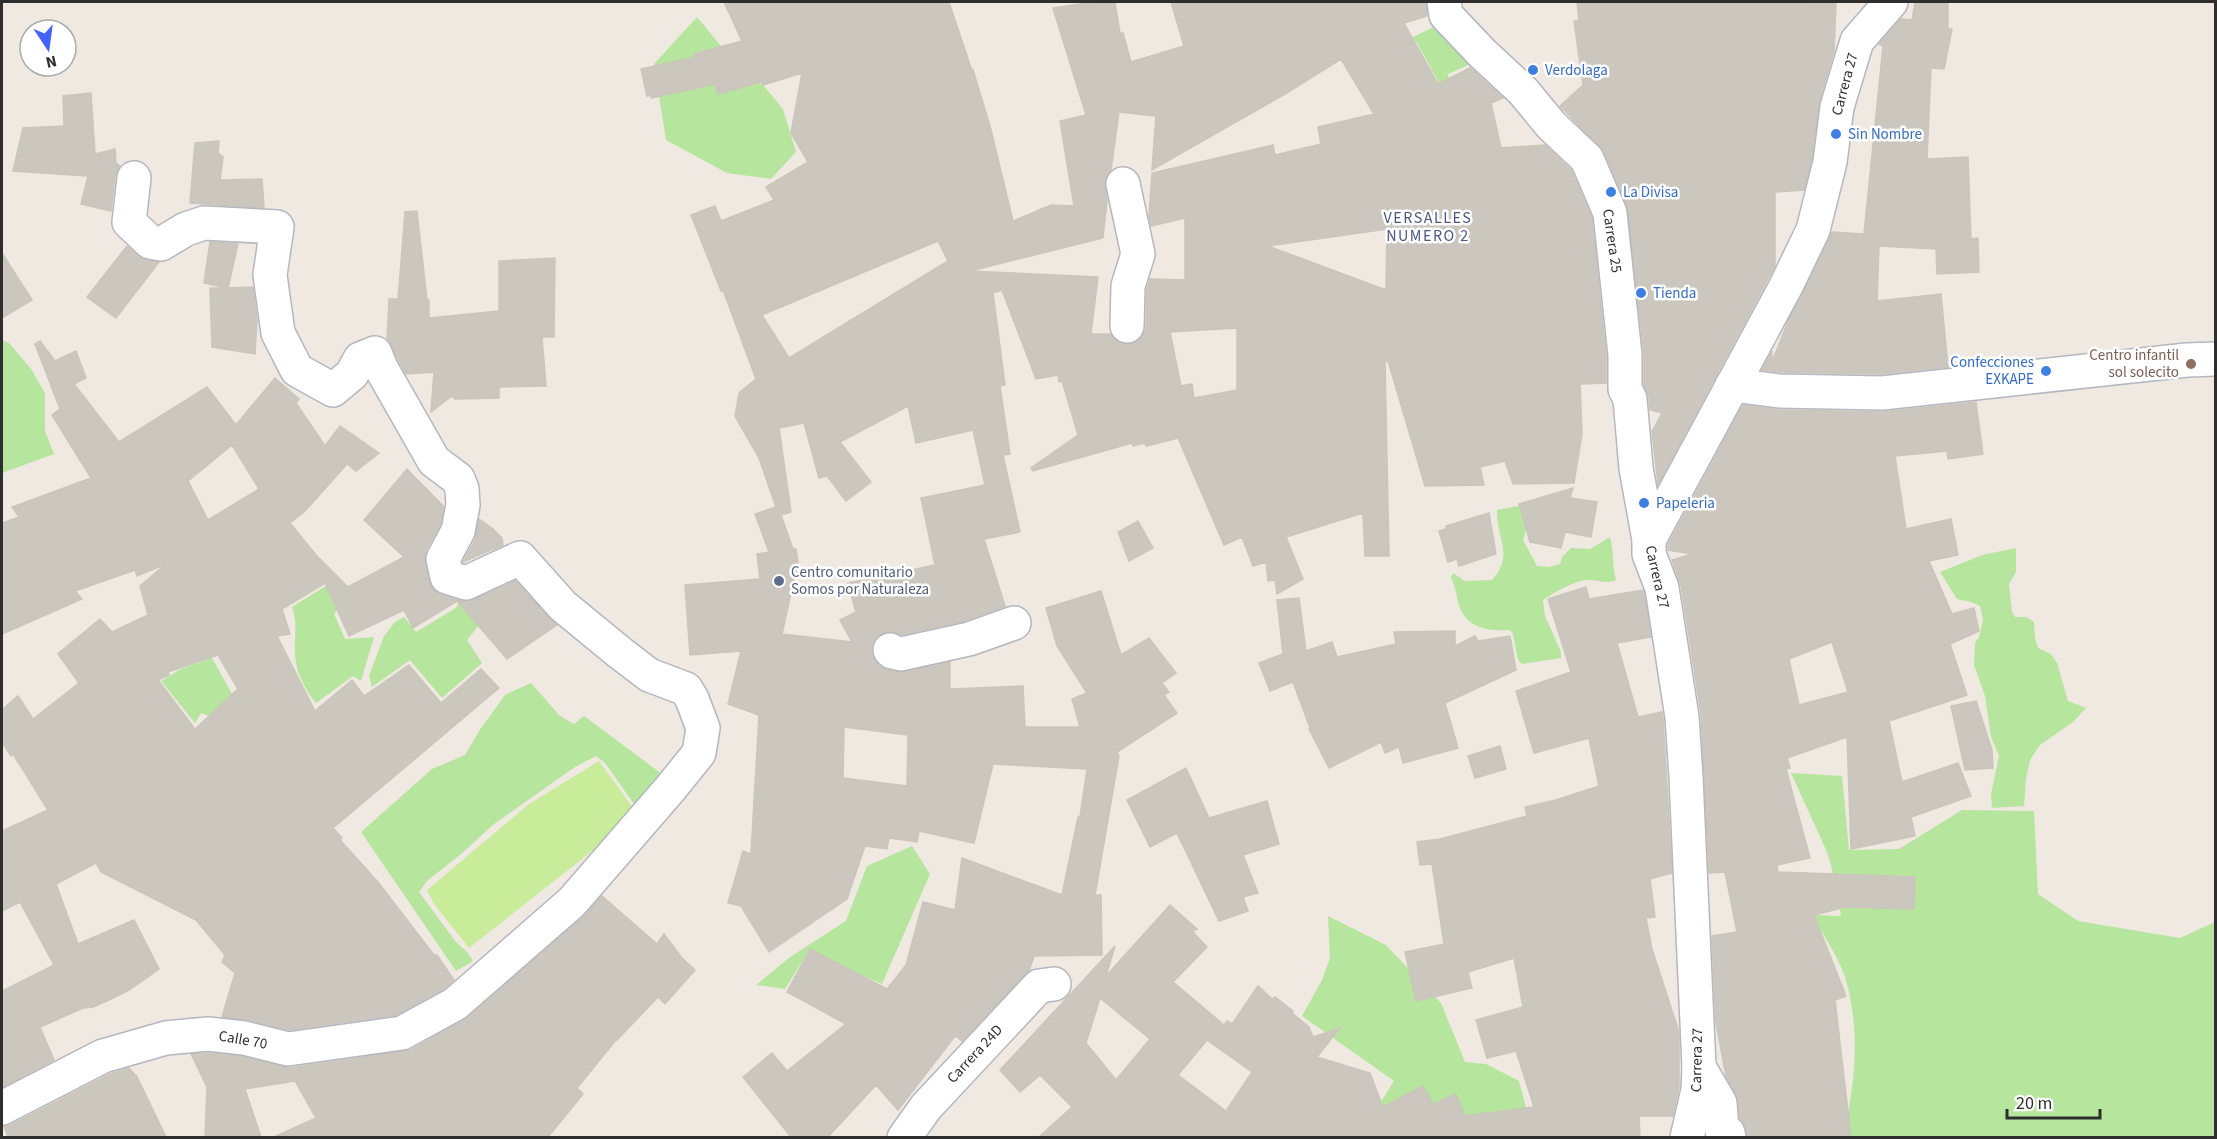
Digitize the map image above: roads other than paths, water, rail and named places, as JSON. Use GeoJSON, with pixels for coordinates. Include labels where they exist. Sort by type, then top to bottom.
{"type":"FeatureCollection","features":[{"type":"Feature","properties":{"kind":"street","name":"Carrera 25"},"geometry":{"type":"LineString","coordinates":[[1444,2],[1446,15],[1523,91],[1551,125],[1587,159],[1610,213],[1625,355],[1625,389],[1630,399],[1636,468],[1648,540]]}},
{"type":"Feature","properties":{"kind":"street","name":"Carrera 27"},"geometry":{"type":"LineString","coordinates":[[1687,1137],[1698,1090],[1699,1067],[1686,777],[1682,717],[1662,588],[1649,554],[1648,540],[1786,286],[1813,230],[1830,162],[1836,107],[1857,41],[1891,2]]}},
{"type":"Feature","properties":{"kind":"street","name":"Calle 70"},"geometry":{"type":"LineString","coordinates":[[2,1110],[87,1063],[103,1056],[166,1038],[208,1034],[244,1038],[288,1049],[354,1041],[402,1032],[455,1004],[572,902],[699,753],[703,728],[686,689],[649,675],[627,658],[563,606],[520,558],[466,583],[447,577],[443,559],[458,531],[463,505],[462,489],[458,479],[434,461],[381,368],[375,353],[360,359],[352,374],[333,390],[297,370],[278,333],[270,275],[277,227],[204,223],[186,229],[161,244],[150,242],[129,222],[134,178]]}},
{"type":"Feature","properties":{"kind":"street"},"geometry":{"type":"LineString","coordinates":[[1123,184],[1138,254],[1128,286],[1127,326]]}},
{"type":"Feature","properties":{"kind":"street"},"geometry":{"type":"LineString","coordinates":[[1732,385],[1790,392],[1882,393],[2201,359]]}},
{"type":"Feature","properties":{"kind":"street"},"geometry":{"type":"LineString","coordinates":[[890,650],[901,654],[969,639],[1014,623]]}},
{"type":"Feature","properties":{"kind":"street","name":"Carrera 24D"},"geometry":{"type":"LineString","coordinates":[[904,1137],[926,1107],[1031,994],[1040,986],[1054,984]]}},
{"type":"Feature","properties":{"kind":"street"},"geometry":{"type":"LineString","coordinates":[[1699,1067],[1720,1103],[1722,1131],[1728,1133],[1729,1137]]}},
{"type":"Feature","properties":{"kind":"place","name":"Verdolaga"},"geometry":{"type":"Point","coordinates":[1533,70]}},
{"type":"Feature","properties":{"kind":"place","name":"Sin Nombre"},"geometry":{"type":"Point","coordinates":[1836,134]}},
{"type":"Feature","properties":{"kind":"place","name":"La Divisa"},"geometry":{"type":"Point","coordinates":[1611,192]}},
{"type":"Feature","properties":{"kind":"place","name":"Tienda"},"geometry":{"type":"Point","coordinates":[1641,293]}},
{"type":"Feature","properties":{"kind":"place","name":"Centro infantil sol solecito"},"geometry":{"type":"Point","coordinates":[2191,364]}},
{"type":"Feature","properties":{"kind":"place","name":"Confecciones EXKAPE"},"geometry":{"type":"Point","coordinates":[2046,371]}},
{"type":"Feature","properties":{"kind":"place","name":"Papeleria"},"geometry":{"type":"Point","coordinates":[1644,503]}},
{"type":"Feature","properties":{"kind":"place","name":"Centro comunitario Somos por Naturaleza"},"geometry":{"type":"Point","coordinates":[779,581]}},
{"type":"Feature","properties":{"kind":"district","name":"VERSALLES NUMERO 2"},"geometry":{"type":"Point","coordinates":[1428,227]}}]}
